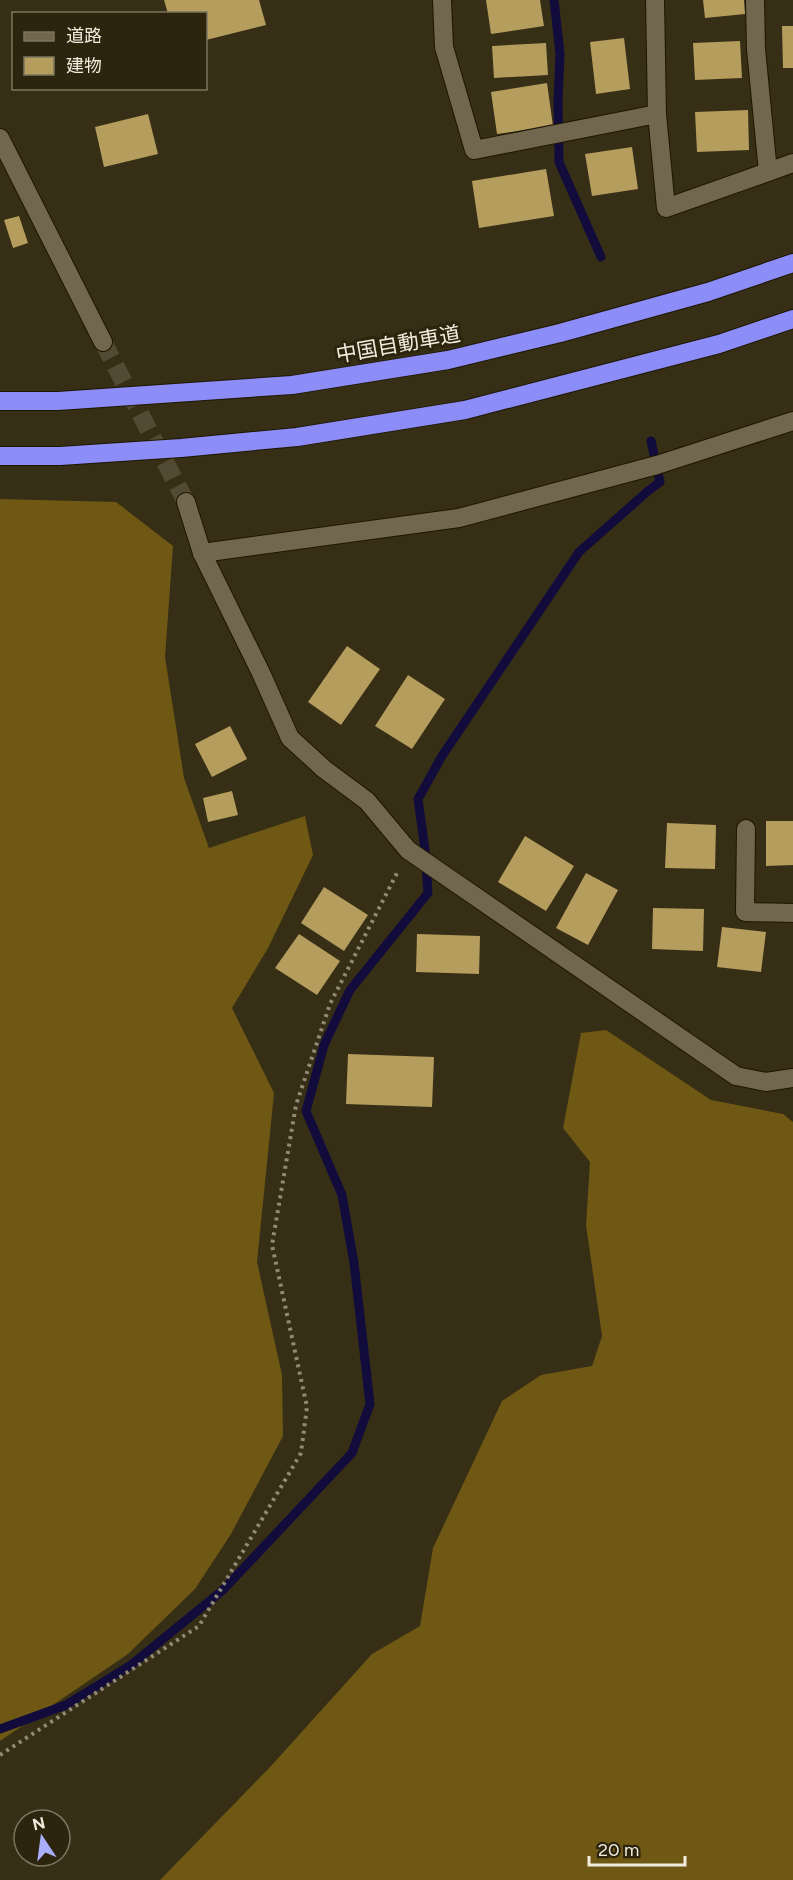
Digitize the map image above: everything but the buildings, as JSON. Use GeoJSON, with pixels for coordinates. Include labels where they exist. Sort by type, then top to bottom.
{"type":"FeatureCollection","features":[{"type":"Feature","properties":{"kind":"highway","name":"中国自動車道"},"geometry":{"type":"LineString","coordinates":[[0,401],[58,402],[292,385],[436,362],[560,333],[708,292],[793,264]]}},
{"type":"Feature","properties":{"kind":"highway"},"geometry":{"type":"LineString","coordinates":[[0,456],[60,456],[181,448],[297,436],[465,410],[719,344],[793,319]]}},
{"type":"Feature","properties":{"kind":"street"},"geometry":{"type":"LineString","coordinates":[[442,0],[444,47],[474,150],[657,114]]}},
{"type":"Feature","properties":{"kind":"street"},"geometry":{"type":"LineString","coordinates":[[655,0],[657,114],[666,208],[793,163]]}},
{"type":"Feature","properties":{"kind":"street"},"geometry":{"type":"LineString","coordinates":[[755,0],[756,50],[768,172]]}},
{"type":"Feature","properties":{"kind":"street"},"geometry":{"type":"LineString","coordinates":[[0,138],[103,342]]}},
{"type":"Feature","properties":{"kind":"street"},"geometry":{"type":"LineString","coordinates":[[202,553],[459,519],[657,465],[793,421]]}},
{"type":"Feature","properties":{"kind":"street"},"geometry":{"type":"LineString","coordinates":[[186,502],[202,553],[290,738],[324,769],[367,801],[408,850],[736,1076],[766,1082],[793,1078]]}},
{"type":"Feature","properties":{"kind":"street"},"geometry":{"type":"LineString","coordinates":[[746,829],[745,912],[793,913]]}},
{"type":"Feature","properties":{"kind":"path"},"geometry":{"type":"LineString","coordinates":[[0,1755],[199,1626],[301,1454],[307,1407],[272,1245],[296,1105],[330,1004],[408,850]]}},
{"type":"Feature","properties":{"kind":"shaded area"},"geometry":{"type":"Polygon","coordinates":[[[0,499],[116,502],[173,546],[165,657],[184,778],[209,848],[305,816],[313,855],[268,948],[232,1008],[274,1093],[257,1262],[282,1375],[283,1436],[231,1534],[195,1589],[128,1654],[0,1741],[0,499]]]}},
{"type":"Feature","properties":{"kind":"shaded area"},"geometry":{"type":"Polygon","coordinates":[[[606,1030],[711,1100],[783,1114],[793,1122],[793,1880],[160,1880],[271,1766],[372,1654],[420,1626],[433,1548],[502,1401],[541,1375],[592,1366],[602,1336],[586,1225],[590,1162],[563,1128],[581,1033],[606,1030]]]}},
{"type":"Feature","properties":{"kind":"waterway"},"geometry":{"type":"LineString","coordinates":[[554,0],[560,54],[559,162],[601,257]]}},
{"type":"Feature","properties":{"kind":"waterway"},"geometry":{"type":"LineString","coordinates":[[0,1729],[66,1705],[131,1665],[223,1590],[352,1453],[370,1404],[354,1263],[342,1195],[306,1111],[324,1045],[350,990],[428,893],[418,799],[442,756],[579,552],[660,482],[651,441]]}},
{"type":"Feature","properties":{"kind":"tunnel"},"geometry":{"type":"LineString","coordinates":[[103,342],[186,502]]}}]}
